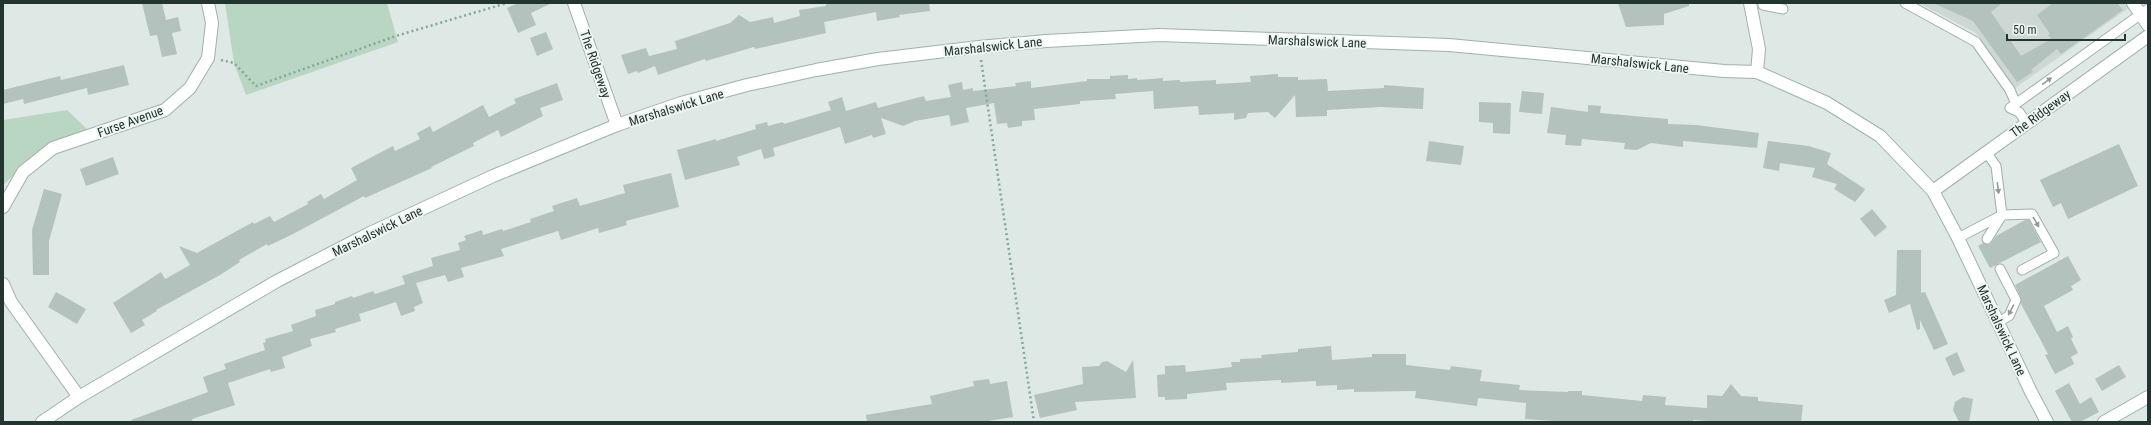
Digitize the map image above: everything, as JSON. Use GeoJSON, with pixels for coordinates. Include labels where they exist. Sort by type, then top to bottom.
{"type":"FeatureCollection","features":[{"type":"Feature","properties":{"kind":"street","name":"Furse Avenue"},"geometry":{"type":"LineString","coordinates":[[3,207],[23,172],[53,148],[165,110],[190,88],[208,58],[212,23],[208,3]]}},
{"type":"Feature","properties":{"kind":"street","name":"The Ridgeway"},"geometry":{"type":"LineString","coordinates":[[574,3],[617,125]]}},
{"type":"Feature","properties":{"kind":"street"},"geometry":{"type":"LineString","coordinates":[[2133,3],[2144,12],[2148,25]]}},
{"type":"Feature","properties":{"kind":"street"},"geometry":{"type":"LineString","coordinates":[[1757,5],[1759,50],[1757,72]]}},
{"type":"Feature","properties":{"kind":"street","name":"Marshalswick Lane"},"geometry":{"type":"LineString","coordinates":[[42,422],[79,397],[277,281],[368,234],[493,176],[617,125],[681,103],[816,70],[878,59],[1046,41],[1167,36],[1449,45],[1724,71],[1757,72],[1827,103],[1880,136],[1933,191],[1958,238],[2047,422]]}},
{"type":"Feature","properties":{"kind":"street","name":"The Ridgeway"},"geometry":{"type":"LineString","coordinates":[[1933,191],[2148,36]]}},
{"type":"Feature","properties":{"kind":"street"},"geometry":{"type":"LineString","coordinates":[[3,284],[11,302],[79,397]]}},
{"type":"Feature","properties":{"kind":"street"},"geometry":{"type":"LineString","coordinates":[[2104,422],[2148,397]]}},
{"type":"Feature","properties":{"kind":"lane"},"geometry":{"type":"LineString","coordinates":[[1906,3],[1976,42],[2010,90],[2016,104]]}},
{"type":"Feature","properties":{"kind":"lane"},"geometry":{"type":"LineString","coordinates":[[1757,5],[1782,9]]}},
{"type":"Feature","properties":{"kind":"lane"},"geometry":{"type":"LineString","coordinates":[[2027,123],[2019,112],[2010,108],[2144,12]]}},
{"type":"Feature","properties":{"kind":"lane"},"geometry":{"type":"LineString","coordinates":[[1986,152],[1996,166],[2002,215],[1986,239]]}},
{"type":"Feature","properties":{"kind":"lane"},"geometry":{"type":"LineString","coordinates":[[1958,238],[2002,215],[2032,214],[2054,253],[2022,270]]}},
{"type":"Feature","properties":{"kind":"lane"},"geometry":{"type":"LineString","coordinates":[[1998,322],[2009,316],[2016,300],[2000,268]]}},
{"type":"Feature","properties":{"kind":"path"},"geometry":{"type":"LineString","coordinates":[[208,58],[234,63],[256,86],[396,36],[506,3]]}},
{"type":"Feature","properties":{"kind":"path"},"geometry":{"type":"LineString","coordinates":[[979,47],[1034,422]]}},
{"type":"Feature","properties":{"kind":"shaded area"},"geometry":{"type":"Polygon","coordinates":[[[1919,3],[2136,3],[2015,88],[1976,33],[1919,3]]]}},
{"type":"Feature","properties":{"kind":"green space"},"geometry":{"type":"Polygon","coordinates":[[[225,3],[387,3],[398,42],[246,95],[234,63],[225,3]]]}},
{"type":"Feature","properties":{"kind":"green space"},"geometry":{"type":"Polygon","coordinates":[[[67,110],[88,130],[46,146],[3,185],[3,120],[67,110]]]}},
{"type":"Feature","properties":{"kind":"building"},"geometry":{"type":"Polygon","coordinates":[[[142,3],[162,3],[166,20],[178,17],[181,31],[172,33],[177,54],[162,57],[157,35],[150,36],[142,3]]]}},
{"type":"Feature","properties":{"kind":"building"},"geometry":{"type":"Polygon","coordinates":[[[518,3],[552,3],[531,13],[536,25],[518,33],[507,8],[518,3]]]}},
{"type":"Feature","properties":{"kind":"building"},"geometry":{"type":"Polygon","coordinates":[[[826,3],[929,3],[930,11],[899,15],[900,17],[877,21],[876,12],[824,22],[826,33],[755,49],[754,47],[706,61],[705,59],[658,75],[655,66],[638,73],[637,71],[628,74],[621,55],[646,48],[649,56],[677,49],[675,41],[730,23],[739,15],[750,22],[773,17],[774,23],[800,16],[799,10],[826,6],[826,3]]]}},
{"type":"Feature","properties":{"kind":"building"},"geometry":{"type":"Polygon","coordinates":[[[1618,3],[1689,3],[1689,6],[1664,14],[1664,25],[1626,27],[1618,3]]]}},
{"type":"Feature","properties":{"kind":"building"},"geometry":{"type":"Polygon","coordinates":[[[1933,3],[2002,3],[1991,12],[2021,56],[2051,39],[2048,35],[2050,34],[2037,15],[2053,3],[2117,3],[2123,10],[2061,54],[2057,49],[2031,70],[2033,72],[2017,82],[1973,21],[1933,3]]]}},
{"type":"Feature","properties":{"kind":"building"},"geometry":{"type":"Polygon","coordinates":[[[546,32],[553,49],[537,56],[530,38],[546,32]]]}},
{"type":"Feature","properties":{"kind":"building"},"geometry":{"type":"Polygon","coordinates":[[[124,65],[129,85],[88,95],[87,88],[24,104],[23,99],[3,104],[3,90],[60,76],[61,80],[124,65]]]}},
{"type":"Feature","properties":{"kind":"building"},"geometry":{"type":"Polygon","coordinates":[[[1278,74],[1278,77],[1298,77],[1298,80],[1327,79],[1328,91],[1384,88],[1384,85],[1424,88],[1423,109],[1381,107],[1327,110],[1327,116],[1296,117],[1295,95],[1275,118],[1268,112],[1248,113],[1246,118],[1234,120],[1234,113],[1199,115],[1198,106],[1154,109],[1153,91],[1115,94],[1116,99],[1080,101],[1080,104],[1034,109],[1035,120],[1022,121],[1022,126],[1008,128],[1007,123],[997,124],[994,103],[966,108],[969,122],[951,126],[949,115],[915,121],[903,126],[881,118],[886,134],[873,138],[872,135],[845,144],[840,127],[773,148],[775,156],[764,159],[761,149],[737,157],[740,165],[685,180],[677,150],[716,139],[716,141],[756,129],[755,125],[767,122],[768,126],[783,122],[784,124],[831,110],[828,102],[842,97],[846,111],[876,102],[878,108],[924,96],[926,101],[951,97],[948,85],[962,82],[963,90],[973,88],[973,91],[1016,86],[1015,83],[1031,81],[1031,88],[1087,81],[1087,79],[1110,79],[1110,76],[1128,75],[1128,79],[1137,78],[1137,80],[1163,78],[1163,81],[1180,80],[1180,82],[1216,80],[1216,84],[1251,82],[1250,76],[1278,74]]]}},
{"type":"Feature","properties":{"kind":"building"},"geometry":{"type":"Polygon","coordinates":[[[557,83],[563,100],[540,108],[543,116],[501,137],[498,130],[473,143],[474,146],[431,167],[432,168],[365,198],[364,196],[293,234],[268,246],[267,244],[239,260],[240,262],[220,275],[156,310],[157,311],[142,320],[145,325],[131,333],[113,303],[161,272],[165,279],[190,265],[179,246],[197,253],[253,222],[254,224],[270,216],[274,222],[308,204],[307,202],[321,194],[324,199],[357,180],[351,168],[393,146],[395,151],[420,139],[417,133],[430,126],[433,132],[483,105],[489,117],[516,103],[514,99],[557,83]]]}},
{"type":"Feature","properties":{"kind":"building"},"geometry":{"type":"Polygon","coordinates":[[[1522,91],[1544,93],[1542,114],[1519,112],[1522,91]]]}},
{"type":"Feature","properties":{"kind":"building"},"geometry":{"type":"Polygon","coordinates":[[[1479,102],[1511,103],[1510,134],[1493,133],[1493,123],[1479,122],[1479,102]]]}},
{"type":"Feature","properties":{"kind":"building"},"geometry":{"type":"Polygon","coordinates":[[[1588,105],[1601,106],[1600,113],[1668,119],[1668,124],[1696,125],[1759,133],[1757,148],[1683,141],[1683,147],[1651,143],[1637,150],[1624,149],[1625,143],[1582,139],[1581,146],[1565,145],[1566,135],[1547,133],[1551,107],[1588,112],[1588,105]]]}},
{"type":"Feature","properties":{"kind":"building"},"geometry":{"type":"Polygon","coordinates":[[[1429,141],[1464,146],[1461,165],[1426,161],[1429,141]]]}},
{"type":"Feature","properties":{"kind":"building"},"geometry":{"type":"Polygon","coordinates":[[[1768,141],[1809,146],[1831,153],[1827,164],[1865,189],[1864,191],[1855,202],[1834,189],[1837,184],[1812,177],[1815,168],[1780,163],[1779,171],[1763,168],[1768,141]]]}},
{"type":"Feature","properties":{"kind":"building"},"geometry":{"type":"Polygon","coordinates":[[[2119,144],[2138,186],[2068,219],[2061,203],[2053,207],[2040,180],[2119,144]]]}},
{"type":"Feature","properties":{"kind":"building"},"geometry":{"type":"Polygon","coordinates":[[[113,157],[119,174],[86,186],[80,169],[113,157]]]}},
{"type":"Feature","properties":{"kind":"building"},"geometry":{"type":"Polygon","coordinates":[[[671,173],[679,207],[626,221],[627,225],[599,233],[598,228],[561,240],[558,231],[501,249],[504,256],[461,268],[464,277],[448,282],[445,275],[416,283],[423,303],[414,307],[415,311],[401,316],[396,302],[359,314],[361,321],[335,329],[336,332],[310,339],[312,346],[282,357],[285,368],[271,372],[270,369],[228,383],[235,405],[192,419],[193,422],[132,422],[131,420],[208,392],[203,377],[226,369],[224,364],[265,350],[263,343],[266,342],[265,339],[293,331],[291,325],[316,316],[315,310],[335,304],[335,302],[352,296],[353,298],[373,291],[375,294],[405,284],[402,276],[433,266],[431,258],[460,250],[458,243],[466,240],[464,236],[482,230],[483,235],[502,229],[503,231],[531,222],[530,219],[554,211],[552,206],[577,198],[580,206],[625,193],[623,185],[671,173]]]}},
{"type":"Feature","properties":{"kind":"building"},"geometry":{"type":"Polygon","coordinates":[[[44,189],[62,194],[49,241],[49,275],[33,275],[32,230],[44,189]]]}},
{"type":"Feature","properties":{"kind":"building"},"geometry":{"type":"Polygon","coordinates":[[[1872,209],[1887,227],[1875,237],[1860,219],[1872,209]]]}},
{"type":"Feature","properties":{"kind":"building"},"geometry":{"type":"Polygon","coordinates":[[[2025,220],[2029,220],[2041,242],[1990,268],[1978,246],[1983,243],[1990,244],[1996,236],[2025,220]]]}},
{"type":"Feature","properties":{"kind":"building"},"geometry":{"type":"Polygon","coordinates":[[[1897,250],[1921,250],[1921,293],[1925,292],[1948,344],[1934,350],[1920,320],[1920,329],[1917,330],[1910,304],[1889,313],[1884,300],[1896,295],[1897,250]]]}},
{"type":"Feature","properties":{"kind":"building"},"geometry":{"type":"Polygon","coordinates":[[[2068,256],[2081,280],[2071,286],[2073,290],[2044,306],[2057,332],[2068,326],[2073,337],[2071,339],[2078,353],[2071,357],[2074,364],[2055,374],[2045,355],[2048,354],[2021,304],[2021,298],[2015,285],[2068,256]]]}},
{"type":"Feature","properties":{"kind":"building"},"geometry":{"type":"Polygon","coordinates":[[[56,292],[86,309],[77,324],[48,307],[56,292]]]}},
{"type":"Feature","properties":{"kind":"building"},"geometry":{"type":"Polygon","coordinates":[[[1331,346],[1332,360],[1372,357],[1372,354],[1406,354],[1406,365],[1450,370],[1451,366],[1482,370],[1480,381],[1520,385],[1519,390],[1568,392],[1582,391],[1582,395],[1642,401],[1643,395],[1666,397],[1665,405],[1707,408],[1707,395],[1722,396],[1731,384],[1741,396],[1758,397],[1758,401],[1803,405],[1801,422],[1723,422],[1693,420],[1693,422],[1567,422],[1525,419],[1526,403],[1478,398],[1477,406],[1415,398],[1416,391],[1354,392],[1354,389],[1337,390],[1337,385],[1316,386],[1316,381],[1281,383],[1281,380],[1226,383],[1227,390],[1187,394],[1187,399],[1165,400],[1165,397],[1158,397],[1157,375],[1165,374],[1165,366],[1185,365],[1186,372],[1232,367],[1231,362],[1240,362],[1240,359],[1262,358],[1261,355],[1298,352],[1298,349],[1331,346]]]}},
{"type":"Feature","properties":{"kind":"building"},"geometry":{"type":"Polygon","coordinates":[[[1957,352],[1965,371],[1953,376],[1945,358],[1957,352]]]}},
{"type":"Feature","properties":{"kind":"building"},"geometry":{"type":"Polygon","coordinates":[[[1133,360],[1136,398],[1075,402],[1077,410],[1040,418],[1034,395],[1083,384],[1082,367],[1099,366],[1102,362],[1107,361],[1126,372],[1133,360]]]}},
{"type":"Feature","properties":{"kind":"building"},"geometry":{"type":"Polygon","coordinates":[[[2119,365],[2126,377],[2102,391],[2095,379],[2119,365]]]}},
{"type":"Feature","properties":{"kind":"building"},"geometry":{"type":"Polygon","coordinates":[[[989,379],[990,384],[1007,381],[1013,417],[982,422],[867,422],[866,415],[932,404],[930,396],[974,386],[973,381],[989,379]]]}},
{"type":"Feature","properties":{"kind":"building"},"geometry":{"type":"Polygon","coordinates":[[[2069,383],[2080,404],[2091,397],[2099,412],[2080,422],[2072,422],[2055,391],[2069,383]]]}},
{"type":"Feature","properties":{"kind":"building"},"geometry":{"type":"Polygon","coordinates":[[[1963,397],[1973,399],[1969,422],[1959,422],[1953,410],[1955,402],[1963,397]]]}}]}
